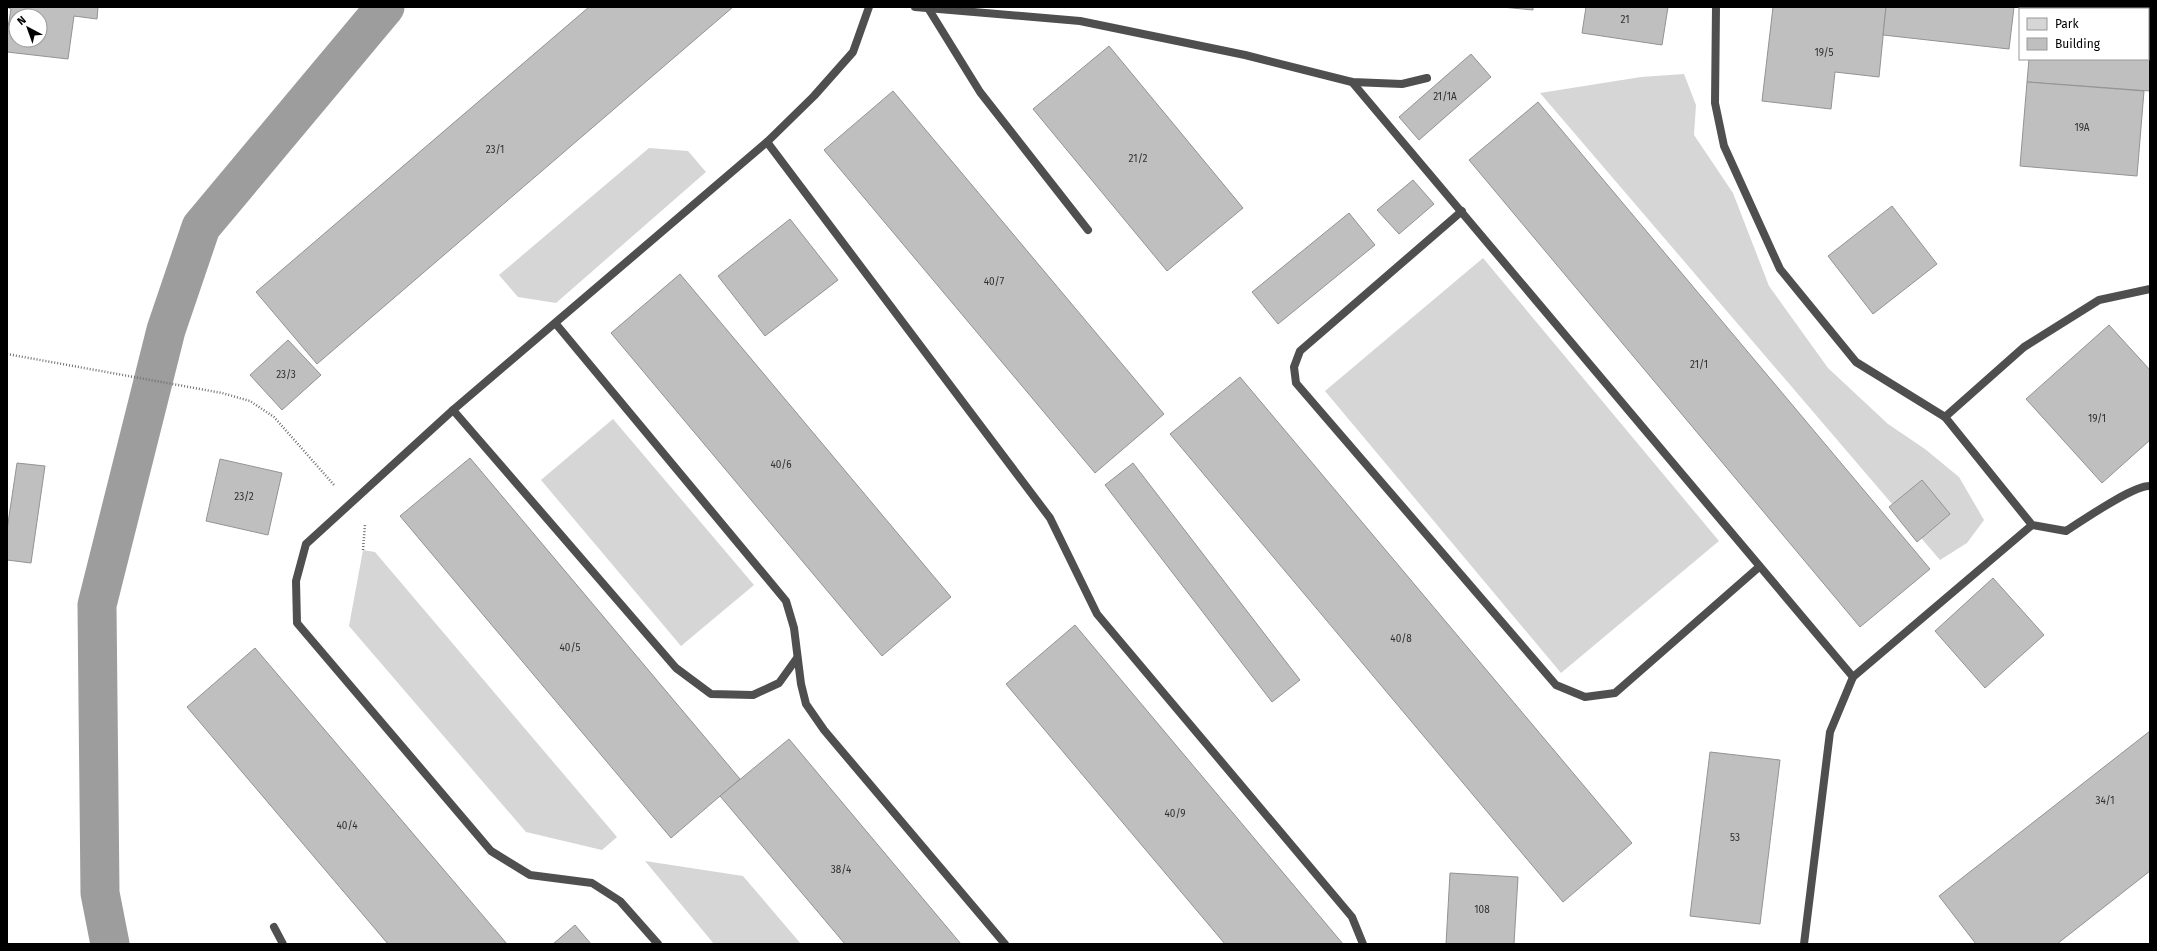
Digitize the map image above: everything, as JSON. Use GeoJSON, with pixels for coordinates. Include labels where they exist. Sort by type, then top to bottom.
{"type":"FeatureCollection","features":[{"type":"Feature","properties":{"kind":"lane"},"geometry":{"type":"LineString","coordinates":[[658,944],[620,901],[592,883],[530,875],[491,851],[297,623],[296,581],[306,544],[453,410],[556,324],[767,142],[814,96],[853,52],[869,7]]}},
{"type":"Feature","properties":{"kind":"lane"},"geometry":{"type":"LineString","coordinates":[[915,7],[1080,21],[1245,56],[1352,82],[1402,84],[1427,78]]}},
{"type":"Feature","properties":{"kind":"lane"},"geometry":{"type":"LineString","coordinates":[[1716,7],[1715,103],[1724,146],[1780,269],[1856,362],[1945,417],[2032,525],[2066,531],[2125,495],[2146,486],[2150,486]]}},
{"type":"Feature","properties":{"kind":"lane"},"geometry":{"type":"LineString","coordinates":[[928,8],[980,92],[1088,230]]}},
{"type":"Feature","properties":{"kind":"lane"},"geometry":{"type":"LineString","coordinates":[[1352,82],[1853,677]]}},
{"type":"Feature","properties":{"kind":"lane"},"geometry":{"type":"LineString","coordinates":[[767,142],[1050,518],[1097,614],[1352,917],[1363,944]]}},
{"type":"Feature","properties":{"kind":"lane"},"geometry":{"type":"LineString","coordinates":[[1462,211],[1300,351],[1294,367],[1296,383],[1556,685],[1585,696],[1615,693],[1759,567]]}},
{"type":"Feature","properties":{"kind":"lane"},"geometry":{"type":"LineString","coordinates":[[1945,417],[2024,347],[2099,300],[2150,290]]}},
{"type":"Feature","properties":{"kind":"lane"},"geometry":{"type":"LineString","coordinates":[[556,324],[786,601],[794,628],[801,684],[806,704],[824,730],[1005,944]]}},
{"type":"Feature","properties":{"kind":"lane"},"geometry":{"type":"LineString","coordinates":[[453,410],[676,668],[711,694],[753,695],[779,683],[797,658]]}},
{"type":"Feature","properties":{"kind":"lane"},"geometry":{"type":"LineString","coordinates":[[1804,944],[1830,732],[1853,677],[2032,525]]}},
{"type":"Feature","properties":{"kind":"lane"},"geometry":{"type":"LineString","coordinates":[[274,927],[283,944]]}},
{"type":"Feature","properties":{"kind":"path"},"geometry":{"type":"LineString","coordinates":[[7,354],[222,393],[250,401],[274,417],[350,503],[365,524],[363,550]]}},
{"type":"Feature","properties":{"kind":"green space"},"geometry":{"type":"Polygon","coordinates":[[[1684,74],[1696,105],[1694,135],[1733,193],[1769,286],[1828,368],[1888,424],[1925,449],[1959,477],[1984,520],[1967,543],[1940,560],[1540,93],[1641,77],[1684,74]]]}},
{"type":"Feature","properties":{"kind":"green space"},"geometry":{"type":"Polygon","coordinates":[[[649,148],[688,151],[706,172],[556,303],[518,297],[499,275],[649,148]]]}},
{"type":"Feature","properties":{"kind":"green space"},"geometry":{"type":"Polygon","coordinates":[[[1483,258],[1719,541],[1561,673],[1325,391],[1483,258]]]}},
{"type":"Feature","properties":{"kind":"green space"},"geometry":{"type":"Polygon","coordinates":[[[613,419],[754,585],[681,646],[541,480],[613,419]]]}},
{"type":"Feature","properties":{"kind":"green space"},"geometry":{"type":"Polygon","coordinates":[[[363,550],[375,552],[617,837],[602,850],[526,832],[349,626],[363,550]]]}},
{"type":"Feature","properties":{"kind":"green space"},"geometry":{"type":"Polygon","coordinates":[[[645,861],[743,876],[801,944],[714,944],[645,861]]]}},
{"type":"Feature","properties":{"kind":"building"},"geometry":{"type":"Polygon","coordinates":[[[7,7],[98,7],[97,19],[74,16],[68,59],[7,52],[8,27],[8,48],[48,48],[48,8],[7,7]]]}},
{"type":"Feature","properties":{"kind":"building"},"geometry":{"type":"Polygon","coordinates":[[[589,7],[733,7],[317,364],[256,292],[589,7]]]}},
{"type":"Feature","properties":{"kind":"building"},"geometry":{"type":"Polygon","coordinates":[[[1502,7],[1533,7],[1533,10],[1502,7]]]}},
{"type":"Feature","properties":{"kind":"building"},"geometry":{"type":"Polygon","coordinates":[[[1586,7],[1668,7],[1662,45],[1582,33],[1586,7]]]}},
{"type":"Feature","properties":{"kind":"building"},"geometry":{"type":"Polygon","coordinates":[[[1773,7],[1886,7],[1879,77],[1835,72],[1831,109],[1762,101],[1773,7]]]}},
{"type":"Feature","properties":{"kind":"building"},"geometry":{"type":"Polygon","coordinates":[[[1886,7],[2014,7],[2009,49],[1883,35],[1886,7]]]}},
{"type":"Feature","properties":{"kind":"building"},"geometry":{"type":"Polygon","coordinates":[[[2150,7],[2150,91],[2027,82],[2029,60],[2149,60],[2149,8],[2033,8],[2150,7]]]}},
{"type":"Feature","properties":{"kind":"building"},"geometry":{"type":"Polygon","coordinates":[[[1109,46],[1243,208],[1167,271],[1033,109],[1109,46]]]}},
{"type":"Feature","properties":{"kind":"building"},"geometry":{"type":"Polygon","coordinates":[[[1471,54],[1491,77],[1419,140],[1399,117],[1471,54]]]}},
{"type":"Feature","properties":{"kind":"building"},"geometry":{"type":"Polygon","coordinates":[[[2027,82],[2144,91],[2137,176],[2020,166],[2027,82]]]}},
{"type":"Feature","properties":{"kind":"building"},"geometry":{"type":"Polygon","coordinates":[[[893,91],[1164,414],[1095,473],[824,150],[893,91]]]}},
{"type":"Feature","properties":{"kind":"building"},"geometry":{"type":"Polygon","coordinates":[[[1538,102],[1930,569],[1860,627],[1469,160],[1538,102]]]}},
{"type":"Feature","properties":{"kind":"building"},"geometry":{"type":"Polygon","coordinates":[[[1413,180],[1434,204],[1399,234],[1377,210],[1413,180]]]}},
{"type":"Feature","properties":{"kind":"building"},"geometry":{"type":"Polygon","coordinates":[[[1892,206],[1937,264],[1873,314],[1828,256],[1892,206]]]}},
{"type":"Feature","properties":{"kind":"building"},"geometry":{"type":"Polygon","coordinates":[[[1349,213],[1375,245],[1278,324],[1252,292],[1349,213]]]}},
{"type":"Feature","properties":{"kind":"building"},"geometry":{"type":"Polygon","coordinates":[[[790,219],[838,280],[765,336],[718,276],[790,219]]]}},
{"type":"Feature","properties":{"kind":"building"},"geometry":{"type":"Polygon","coordinates":[[[680,274],[951,597],[882,656],[611,333],[680,274]]]}},
{"type":"Feature","properties":{"kind":"building"},"geometry":{"type":"Polygon","coordinates":[[[2109,325],[2150,370],[2150,440],[2102,483],[2026,399],[2109,325]]]}},
{"type":"Feature","properties":{"kind":"building"},"geometry":{"type":"Polygon","coordinates":[[[288,340],[321,375],[282,410],[250,375],[288,340]]]}},
{"type":"Feature","properties":{"kind":"building"},"geometry":{"type":"Polygon","coordinates":[[[1240,377],[1632,843],[1563,902],[1170,434],[1240,377]]]}},
{"type":"Feature","properties":{"kind":"building"},"geometry":{"type":"Polygon","coordinates":[[[470,458],[740,779],[671,838],[400,516],[470,458]]]}},
{"type":"Feature","properties":{"kind":"building"},"geometry":{"type":"Polygon","coordinates":[[[220,459],[282,473],[268,535],[206,521],[220,459]]]}},
{"type":"Feature","properties":{"kind":"building"},"geometry":{"type":"Polygon","coordinates":[[[17,463],[45,466],[31,563],[7,560],[7,530],[17,463]]]}},
{"type":"Feature","properties":{"kind":"building"},"geometry":{"type":"Polygon","coordinates":[[[1133,463],[1300,680],[1272,702],[1105,485],[1133,463]]]}},
{"type":"Feature","properties":{"kind":"building"},"geometry":{"type":"Polygon","coordinates":[[[1922,480],[1950,514],[1917,542],[1889,507],[1922,480]]]}},
{"type":"Feature","properties":{"kind":"building"},"geometry":{"type":"Polygon","coordinates":[[[1993,578],[2044,635],[1985,688],[1935,631],[1993,578]]]}},
{"type":"Feature","properties":{"kind":"building"},"geometry":{"type":"Polygon","coordinates":[[[1075,625],[1343,944],[1225,944],[1006,684],[1075,625]]]}},
{"type":"Feature","properties":{"kind":"building"},"geometry":{"type":"Polygon","coordinates":[[[255,648],[507,944],[388,944],[187,707],[255,648]]]}},
{"type":"Feature","properties":{"kind":"building"},"geometry":{"type":"Polygon","coordinates":[[[2150,731],[2150,871],[2057,944],[1976,944],[1939,896],[2150,731]]]}},
{"type":"Feature","properties":{"kind":"building"},"geometry":{"type":"Polygon","coordinates":[[[789,739],[961,944],[845,944],[720,796],[789,739]]]}},
{"type":"Feature","properties":{"kind":"building"},"geometry":{"type":"Polygon","coordinates":[[[1710,752],[1780,760],[1760,924],[1690,916],[1710,752]]]}},
{"type":"Feature","properties":{"kind":"building"},"geometry":{"type":"Polygon","coordinates":[[[1450,873],[1518,877],[1514,944],[1446,944],[1450,873]]]}},
{"type":"Feature","properties":{"kind":"building"},"geometry":{"type":"Polygon","coordinates":[[[575,925],[591,944],[553,944],[575,925]]]}},
{"type":"Feature","properties":{"kind":"waterway"},"geometry":{"type":"LineString","coordinates":[[110,944],[100,893],[97,605],[166,330],[201,227],[385,7]]}}]}
